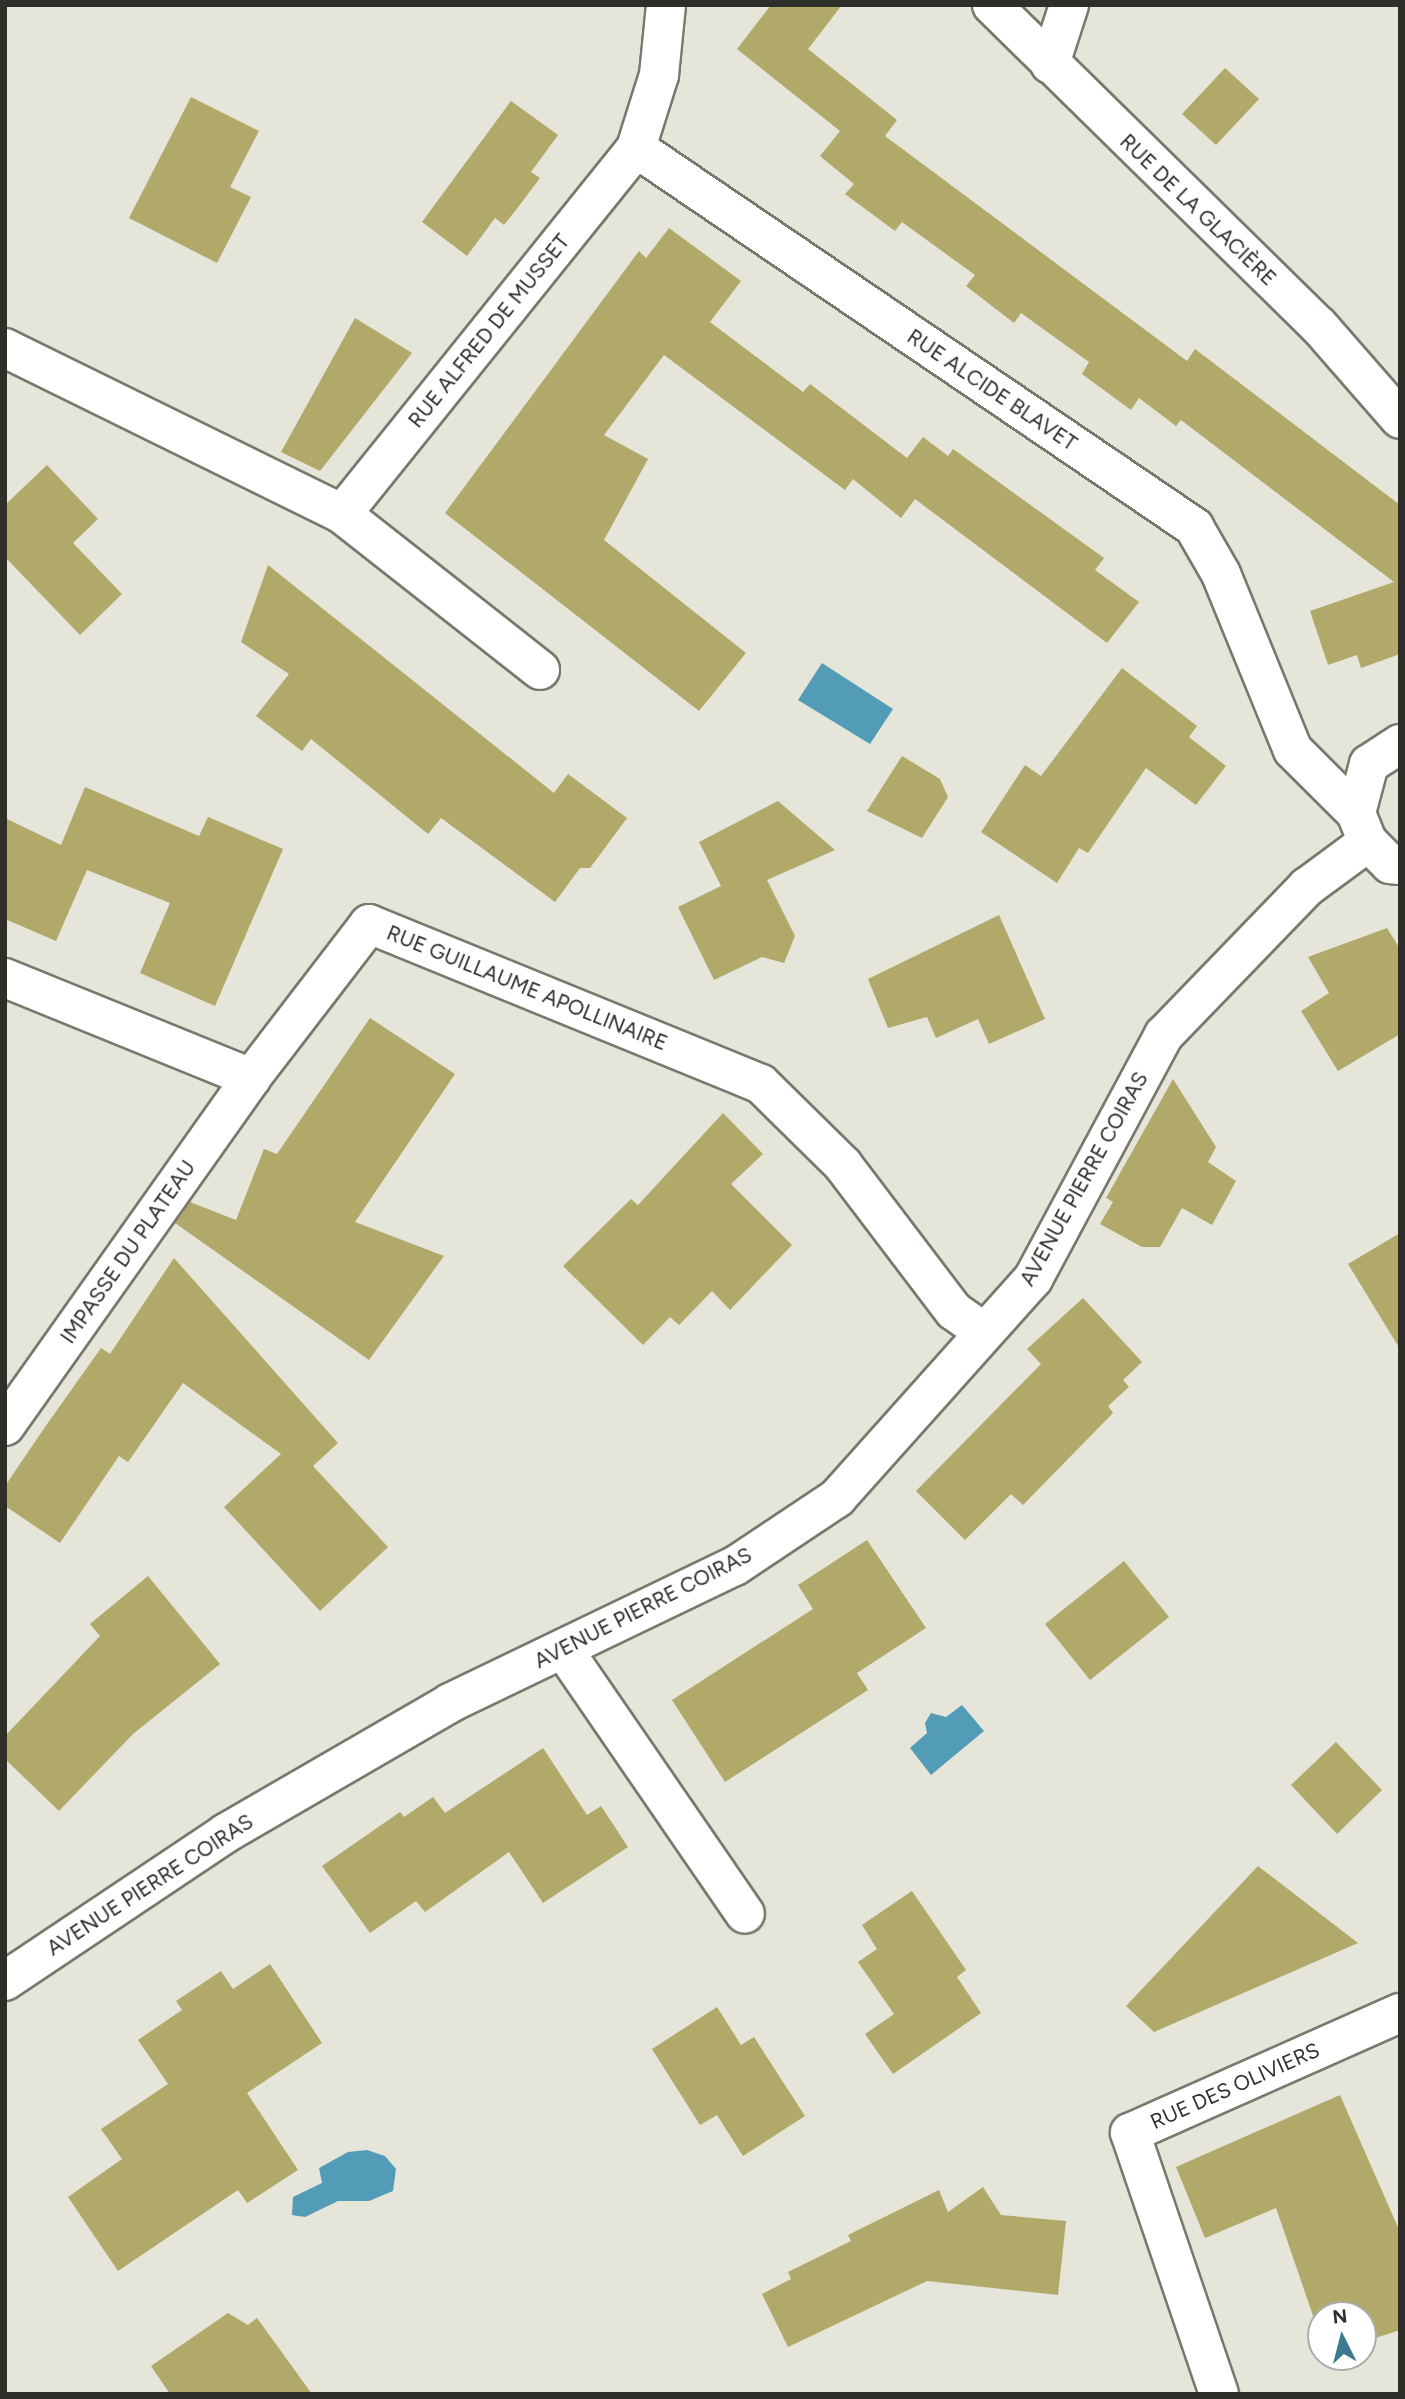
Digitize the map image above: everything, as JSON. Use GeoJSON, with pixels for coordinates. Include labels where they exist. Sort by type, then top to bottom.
{"type":"FeatureCollection","features":[{"type":"Feature","properties":{"kind":"street"},"geometry":{"type":"LineString","coordinates":[[636,148],[659,75],[666,5]]}},
{"type":"Feature","properties":{"kind":"street","name":"RUE DE LA GLACIÈRE"},"geometry":{"type":"LineString","coordinates":[[992,5],[1319,326],[1400,419]]}},
{"type":"Feature","properties":{"kind":"street"},"geometry":{"type":"LineString","coordinates":[[1051,64],[1069,5]]}},
{"type":"Feature","properties":{"kind":"street","name":"RUE ALFRED DE MUSSET"},"geometry":{"type":"LineString","coordinates":[[342,514],[636,148]]}},
{"type":"Feature","properties":{"kind":"street","name":"RUE ALCIDE BLAVET"},"geometry":{"type":"LineString","coordinates":[[636,148],[1194,527],[1221,574],[1293,750],[1362,827],[1390,864],[1400,866]]}},
{"type":"Feature","properties":{"kind":"street"},"geometry":{"type":"LineString","coordinates":[[5,348],[342,514],[540,670]]}},
{"type":"Feature","properties":{"kind":"street"},"geometry":{"type":"LineString","coordinates":[[1362,827],[1369,764],[1400,744]]}},
{"type":"Feature","properties":{"kind":"street","name":"AVENUE PIERRE COIRAS"},"geometry":{"type":"LineString","coordinates":[[5,1981],[226,1833],[450,1703],[735,1566],[837,1498],[907,1425],[984,1331],[1033,1279],[1164,1035],[1362,827]]}},
{"type":"Feature","properties":{"kind":"street","name":"RUE GUILLAUME APOLLINAIRE"},"geometry":{"type":"LineString","coordinates":[[251,1078],[369,924],[761,1084],[843,1165],[954,1311],[984,1331]]}},
{"type":"Feature","properties":{"kind":"street"},"geometry":{"type":"LineString","coordinates":[[5,978],[251,1078]]}},
{"type":"Feature","properties":{"kind":"street","name":"IMPASSE DU PLATEAU"},"geometry":{"type":"LineString","coordinates":[[5,1426],[251,1078]]}},
{"type":"Feature","properties":{"kind":"street"},"geometry":{"type":"LineString","coordinates":[[563,1649],[745,1914]]}},
{"type":"Feature","properties":{"kind":"street","name":"RUE DES OLIVIERS"},"geometry":{"type":"LineString","coordinates":[[1219,2394],[1130,2133],[1400,2013]]}},
{"type":"Feature","properties":{"kind":"water"},"geometry":{"type":"Polygon","coordinates":[[[822,663],[893,709],[870,744],[798,700],[822,663]]]}},
{"type":"Feature","properties":{"kind":"water"},"geometry":{"type":"Polygon","coordinates":[[[962,1705],[984,1731],[931,1775],[910,1748],[927,1733],[925,1723],[931,1713],[946,1717],[962,1705]]]}},
{"type":"Feature","properties":{"kind":"water"},"geometry":{"type":"Polygon","coordinates":[[[367,2150],[385,2156],[396,2169],[393,2191],[369,2201],[338,2201],[305,2217],[292,2215],[293,2197],[322,2183],[319,2168],[348,2152],[367,2150]]]}},
{"type":"Feature","properties":{"kind":"building"},"geometry":{"type":"Polygon","coordinates":[[[771,5],[842,5],[808,49],[897,120],[885,136],[1187,361],[1195,349],[1400,505],[1400,654],[1361,668],[1357,655],[1328,665],[1310,611],[1394,582],[1181,420],[1176,426],[1139,398],[1131,410],[1082,374],[1089,362],[1021,313],[1014,323],[966,286],[975,275],[902,222],[895,231],[845,194],[854,184],[820,156],[840,131],[737,49],[771,5]]]}},
{"type":"Feature","properties":{"kind":"building"},"geometry":{"type":"Polygon","coordinates":[[[1225,68],[1259,99],[1216,145],[1182,114],[1225,68]]]}},
{"type":"Feature","properties":{"kind":"building"},"geometry":{"type":"Polygon","coordinates":[[[191,97],[259,131],[230,187],[251,197],[217,263],[129,218],[191,97]]]}},
{"type":"Feature","properties":{"kind":"building"},"geometry":{"type":"Polygon","coordinates":[[[511,101],[558,135],[531,172],[540,178],[522,202],[504,225],[495,218],[467,256],[422,222],[511,101]]]}},
{"type":"Feature","properties":{"kind":"building"},"geometry":{"type":"Polygon","coordinates":[[[669,228],[741,281],[710,322],[803,392],[810,384],[907,458],[923,437],[948,456],[953,449],[1104,558],[1095,570],[1139,602],[1107,643],[915,499],[901,518],[853,479],[845,490],[664,355],[604,435],[648,459],[604,540],[746,653],[699,711],[445,513],[639,251],[646,258],[669,228]]]}},
{"type":"Feature","properties":{"kind":"building"},"geometry":{"type":"Polygon","coordinates":[[[355,318],[412,353],[320,471],[281,452],[355,318]]]}},
{"type":"Feature","properties":{"kind":"building"},"geometry":{"type":"Polygon","coordinates":[[[47,465],[98,519],[73,543],[122,594],[80,635],[5,557],[5,505],[47,465]]]}},
{"type":"Feature","properties":{"kind":"building"},"geometry":{"type":"Polygon","coordinates":[[[268,565],[554,793],[568,774],[627,818],[590,868],[580,868],[555,902],[441,818],[428,834],[311,739],[302,751],[256,716],[289,674],[241,642],[268,565]]]}},
{"type":"Feature","properties":{"kind":"building"},"geometry":{"type":"Polygon","coordinates":[[[1122,668],[1197,726],[1189,737],[1226,766],[1196,805],[1146,768],[1088,853],[1079,848],[1057,883],[981,832],[1025,765],[1041,776],[1122,668]]]}},
{"type":"Feature","properties":{"kind":"building"},"geometry":{"type":"Polygon","coordinates":[[[902,756],[940,779],[948,797],[922,838],[867,811],[902,756]]]}},
{"type":"Feature","properties":{"kind":"building"},"geometry":{"type":"Polygon","coordinates":[[[85,787],[199,836],[208,817],[283,849],[215,1006],[140,973],[170,903],[87,870],[56,941],[5,919],[5,818],[61,845],[85,787]]]}},
{"type":"Feature","properties":{"kind":"building"},"geometry":{"type":"Polygon","coordinates":[[[778,801],[835,850],[767,880],[795,936],[784,963],[762,957],[714,980],[678,907],[721,886],[699,842],[778,801]]]}},
{"type":"Feature","properties":{"kind":"building"},"geometry":{"type":"Polygon","coordinates":[[[999,915],[1045,1019],[989,1044],[978,1019],[936,1038],[927,1017],[888,1028],[868,979],[999,915]]]}},
{"type":"Feature","properties":{"kind":"building"},"geometry":{"type":"Polygon","coordinates":[[[1387,928],[1400,949],[1400,1034],[1338,1071],[1301,1011],[1329,993],[1308,957],[1387,928]]]}},
{"type":"Feature","properties":{"kind":"building"},"geometry":{"type":"Polygon","coordinates":[[[370,1018],[455,1074],[355,1222],[444,1256],[369,1360],[175,1223],[190,1202],[236,1220],[264,1149],[277,1154],[370,1018]]]}},
{"type":"Feature","properties":{"kind":"building"},"geometry":{"type":"Polygon","coordinates":[[[1173,1079],[1216,1147],[1208,1162],[1236,1181],[1212,1225],[1182,1208],[1160,1247],[1142,1247],[1100,1224],[1113,1202],[1106,1198],[1173,1079]]]}},
{"type":"Feature","properties":{"kind":"building"},"geometry":{"type":"Polygon","coordinates":[[[723,1113],[763,1154],[731,1184],[792,1245],[730,1310],[712,1291],[679,1325],[670,1317],[643,1345],[563,1266],[631,1199],[638,1205],[723,1113]]]}},
{"type":"Feature","properties":{"kind":"building"},"geometry":{"type":"Polygon","coordinates":[[[1400,1233],[1400,1349],[1348,1264],[1400,1233]]]}},
{"type":"Feature","properties":{"kind":"building"},"geometry":{"type":"Polygon","coordinates":[[[174,1258],[338,1443],[313,1466],[388,1547],[320,1611],[224,1507],[281,1454],[183,1383],[128,1462],[119,1456],[60,1543],[5,1506],[5,1486],[45,1427],[101,1348],[110,1354],[174,1258]]]}},
{"type":"Feature","properties":{"kind":"building"},"geometry":{"type":"Polygon","coordinates":[[[1083,1298],[1142,1362],[1123,1380],[1129,1387],[1108,1406],[1113,1413],[1023,1505],[1011,1494],[965,1540],[916,1491],[1041,1364],[1027,1349],[1083,1298]]]}},
{"type":"Feature","properties":{"kind":"building"},"geometry":{"type":"Polygon","coordinates":[[[867,1540],[926,1628],[857,1673],[868,1690],[725,1782],[672,1700],[813,1609],[798,1585],[867,1540]]]}},
{"type":"Feature","properties":{"kind":"building"},"geometry":{"type":"Polygon","coordinates":[[[1124,1561],[1169,1617],[1090,1680],[1045,1624],[1124,1561]]]}},
{"type":"Feature","properties":{"kind":"building"},"geometry":{"type":"Polygon","coordinates":[[[148,1576],[220,1664],[133,1734],[59,1811],[5,1759],[5,1736],[100,1636],[90,1624],[148,1576]]]}},
{"type":"Feature","properties":{"kind":"building"},"geometry":{"type":"Polygon","coordinates":[[[1336,1742],[1382,1790],[1337,1834],[1291,1785],[1336,1742]]]}},
{"type":"Feature","properties":{"kind":"building"},"geometry":{"type":"Polygon","coordinates":[[[543,1748],[587,1815],[601,1806],[628,1847],[543,1903],[509,1852],[425,1912],[416,1901],[370,1933],[322,1866],[400,1812],[404,1817],[433,1797],[445,1813],[543,1748]]]}},
{"type":"Feature","properties":{"kind":"building"},"geometry":{"type":"Polygon","coordinates":[[[1258,1866],[1358,1943],[1154,2032],[1126,2006],[1258,1866]]]}},
{"type":"Feature","properties":{"kind":"building"},"geometry":{"type":"Polygon","coordinates":[[[912,1891],[966,1970],[957,1977],[981,2013],[893,2074],[865,2034],[894,2014],[858,1962],[877,1949],[862,1925],[912,1891]]]}},
{"type":"Feature","properties":{"kind":"building"},"geometry":{"type":"Polygon","coordinates":[[[270,1964],[322,2043],[247,2093],[298,2170],[247,2203],[238,2190],[118,2271],[68,2197],[122,2159],[101,2129],[168,2084],[138,2040],[182,2010],[176,2001],[221,1971],[233,1989],[270,1964]]]}},
{"type":"Feature","properties":{"kind":"building"},"geometry":{"type":"Polygon","coordinates":[[[717,2007],[741,2045],[754,2037],[805,2116],[743,2156],[717,2115],[700,2125],[652,2049],[717,2007]]]}},
{"type":"Feature","properties":{"kind":"building"},"geometry":{"type":"Polygon","coordinates":[[[1340,2095],[1400,2232],[1400,2330],[1377,2337],[1377,2301],[1308,2301],[1276,2208],[1205,2238],[1176,2167],[1340,2095]]]}},
{"type":"Feature","properties":{"kind":"building"},"geometry":{"type":"Polygon","coordinates":[[[983,2187],[1001,2215],[1066,2221],[1058,2295],[927,2281],[788,2347],[762,2294],[791,2279],[788,2272],[851,2241],[848,2235],[939,2190],[948,2212],[983,2187]]]}},
{"type":"Feature","properties":{"kind":"building"},"geometry":{"type":"Polygon","coordinates":[[[228,2313],[248,2325],[257,2318],[312,2394],[170,2394],[151,2366],[228,2313]]]}}]}
